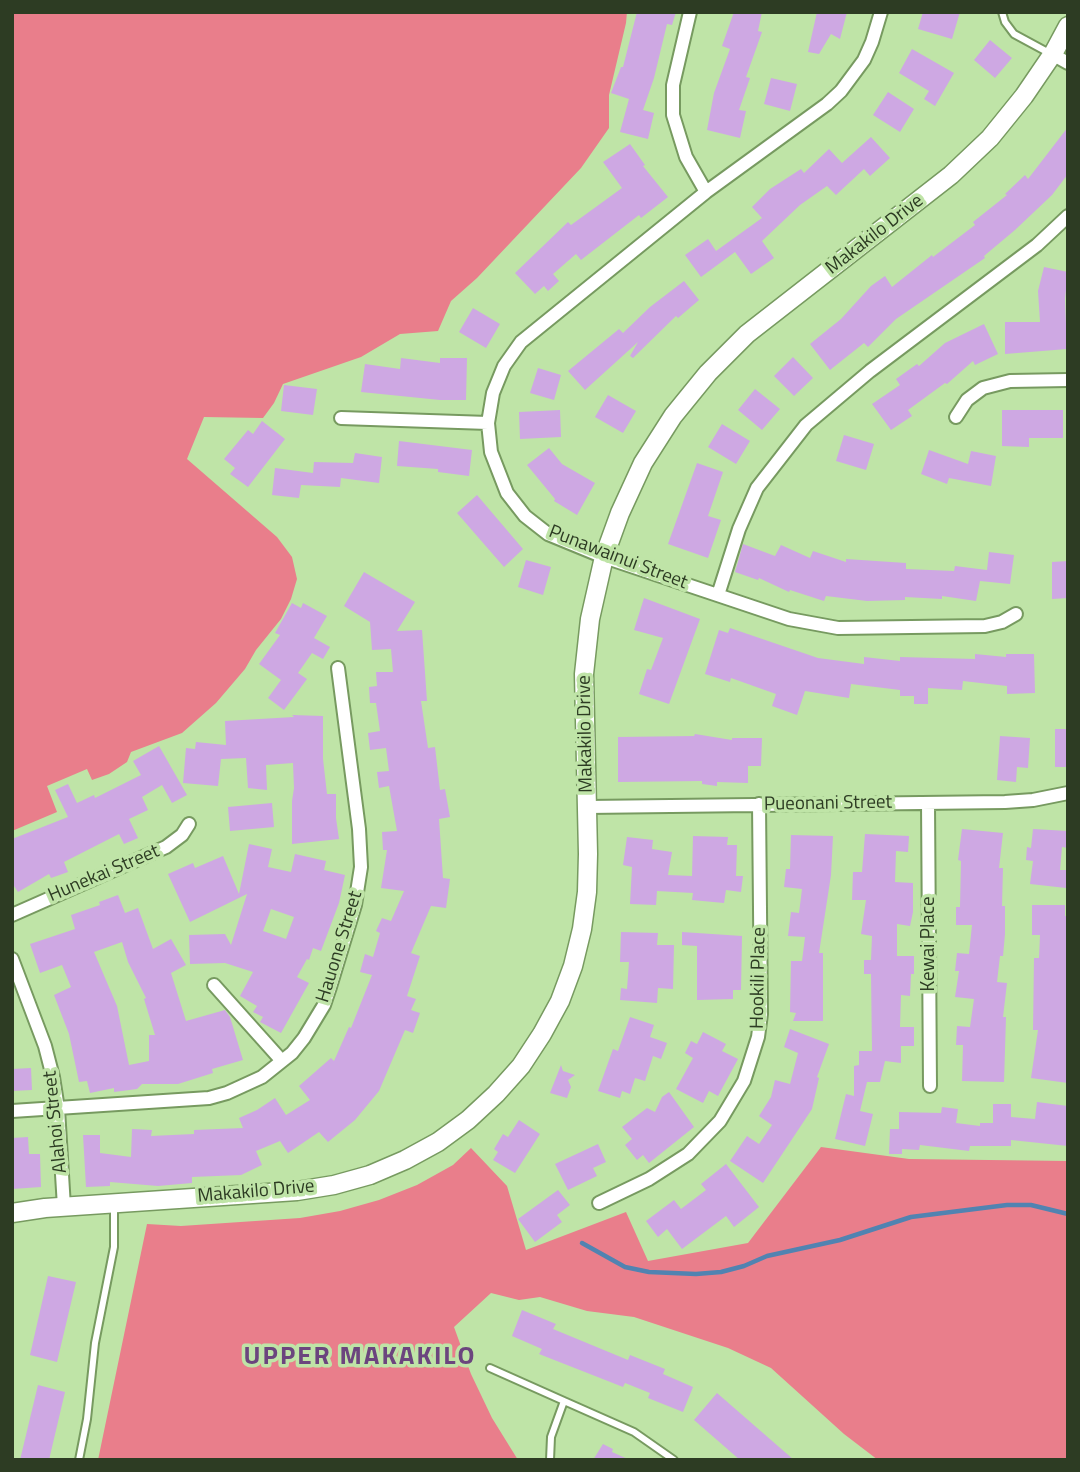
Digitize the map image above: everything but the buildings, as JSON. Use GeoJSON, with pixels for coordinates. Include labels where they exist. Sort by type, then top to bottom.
{"type":"FeatureCollection","features":[{"type":"Feature","properties":{"kind":"street"},"geometry":{"type":"LineString","coordinates":[[690,12],[673,85],[673,115],[686,157],[706,192]]}},
{"type":"Feature","properties":{"kind":"street","name":"Punawainui Street"},"geometry":{"type":"LineString","coordinates":[[881,12],[864,60],[841,91],[827,104],[706,192],[521,342],[498,379],[488,423],[495,466],[500,480],[516,505],[548,534],[604,557],[805,623],[838,628],[985,626],[1002,622],[1016,614]]}},
{"type":"Feature","properties":{"kind":"street","name":"Makakilo Drive"},"geometry":{"type":"LineString","coordinates":[[12,1213],[114,1203],[297,1191],[370,1175],[438,1142],[468,1120],[521,1066],[559,1001],[573,966],[582,929],[587,892],[584,674],[590,619],[604,557],[643,463],[673,416],[708,373],[747,334],[951,175],[990,138],[1060,59],[1068,26]]}},
{"type":"Feature","properties":{"kind":"street"},"geometry":{"type":"LineString","coordinates":[[718,594],[739,529],[757,488],[806,425],[870,371],[1037,245],[1068,216]]}},
{"type":"Feature","properties":{"kind":"street"},"geometry":{"type":"LineString","coordinates":[[956,417],[967,401],[983,388],[1010,381],[1068,380]]}},
{"type":"Feature","properties":{"kind":"street"},"geometry":{"type":"LineString","coordinates":[[341,418],[488,423]]}},
{"type":"Feature","properties":{"kind":"street","name":"Hauone Street"},"geometry":{"type":"LineString","coordinates":[[12,1111],[209,1098],[245,1086],[262,1077],[304,1038],[324,1005],[359,886],[361,848],[338,668]]}},
{"type":"Feature","properties":{"kind":"street","name":"Pueonani Street"},"geometry":{"type":"LineString","coordinates":[[587,807],[1023,801],[1068,793]]}},
{"type":"Feature","properties":{"kind":"street","name":"Kewai Place"},"geometry":{"type":"LineString","coordinates":[[928,803],[930,1086]]}},
{"type":"Feature","properties":{"kind":"street","name":"Hookili Place"},"geometry":{"type":"LineString","coordinates":[[599,1203],[649,1180],[688,1154],[720,1121],[744,1081],[758,1037],[761,1014],[759,804]]}},
{"type":"Feature","properties":{"kind":"street","name":"Hunekai Street"},"geometry":{"type":"LineString","coordinates":[[12,915],[166,847],[190,824]]}},
{"type":"Feature","properties":{"kind":"street","name":"Alahoi Street"},"geometry":{"type":"LineString","coordinates":[[12,959],[50,1061],[58,1109],[64,1207]]}},
{"type":"Feature","properties":{"kind":"street"},"geometry":{"type":"LineString","coordinates":[[214,985],[282,1061]]}},
{"type":"Feature","properties":{"kind":"lane"},"geometry":{"type":"LineString","coordinates":[[1002,12],[1004,22],[1014,34],[1060,59]]}},
{"type":"Feature","properties":{"kind":"lane"},"geometry":{"type":"LineString","coordinates":[[79,1460],[87,1419],[95,1343],[114,1247],[114,1203]]}},
{"type":"Feature","properties":{"kind":"lane"},"geometry":{"type":"LineString","coordinates":[[490,1368],[634,1432],[674,1460]]}},
{"type":"Feature","properties":{"kind":"lane"},"geometry":{"type":"LineString","coordinates":[[550,1460],[551,1437],[564,1401]]}},
{"type":"Feature","properties":{"kind":"shaded area"},"geometry":{"type":"Polygon","coordinates":[[[12,12],[627,12],[609,95],[609,128],[581,168],[477,278],[451,301],[438,331],[400,334],[361,357],[283,384],[263,418],[204,417],[187,459],[277,537],[292,557],[297,579],[291,599],[281,619],[256,650],[245,669],[216,703],[182,733],[131,752],[127,762],[109,774],[92,780],[87,769],[47,786],[57,812],[12,831],[12,12]]]}},
{"type":"Feature","properties":{"kind":"shaded area"},"geometry":{"type":"Polygon","coordinates":[[[821,1147],[909,1159],[1068,1161],[1068,1460],[878,1460],[844,1434],[771,1368],[728,1348],[634,1317],[587,1311],[540,1297],[519,1300],[491,1293],[454,1327],[471,1374],[492,1418],[518,1460],[98,1460],[147,1224],[181,1226],[300,1218],[340,1211],[417,1185],[453,1165],[471,1148],[507,1186],[526,1250],[626,1212],[648,1261],[748,1243],[821,1147]]]}},
{"type":"Feature","properties":{"kind":"waterway"},"geometry":{"type":"LineString","coordinates":[[582,1243],[625,1267],[649,1272],[696,1274],[721,1272],[744,1266],[767,1256],[840,1240],[911,1217],[1007,1205],[1031,1205],[1068,1214]]}},
{"type":"Feature","properties":{"kind":"district","name":"UPPER MAKAKILO"},"geometry":{"type":"Point","coordinates":[360,1358]}}]}
